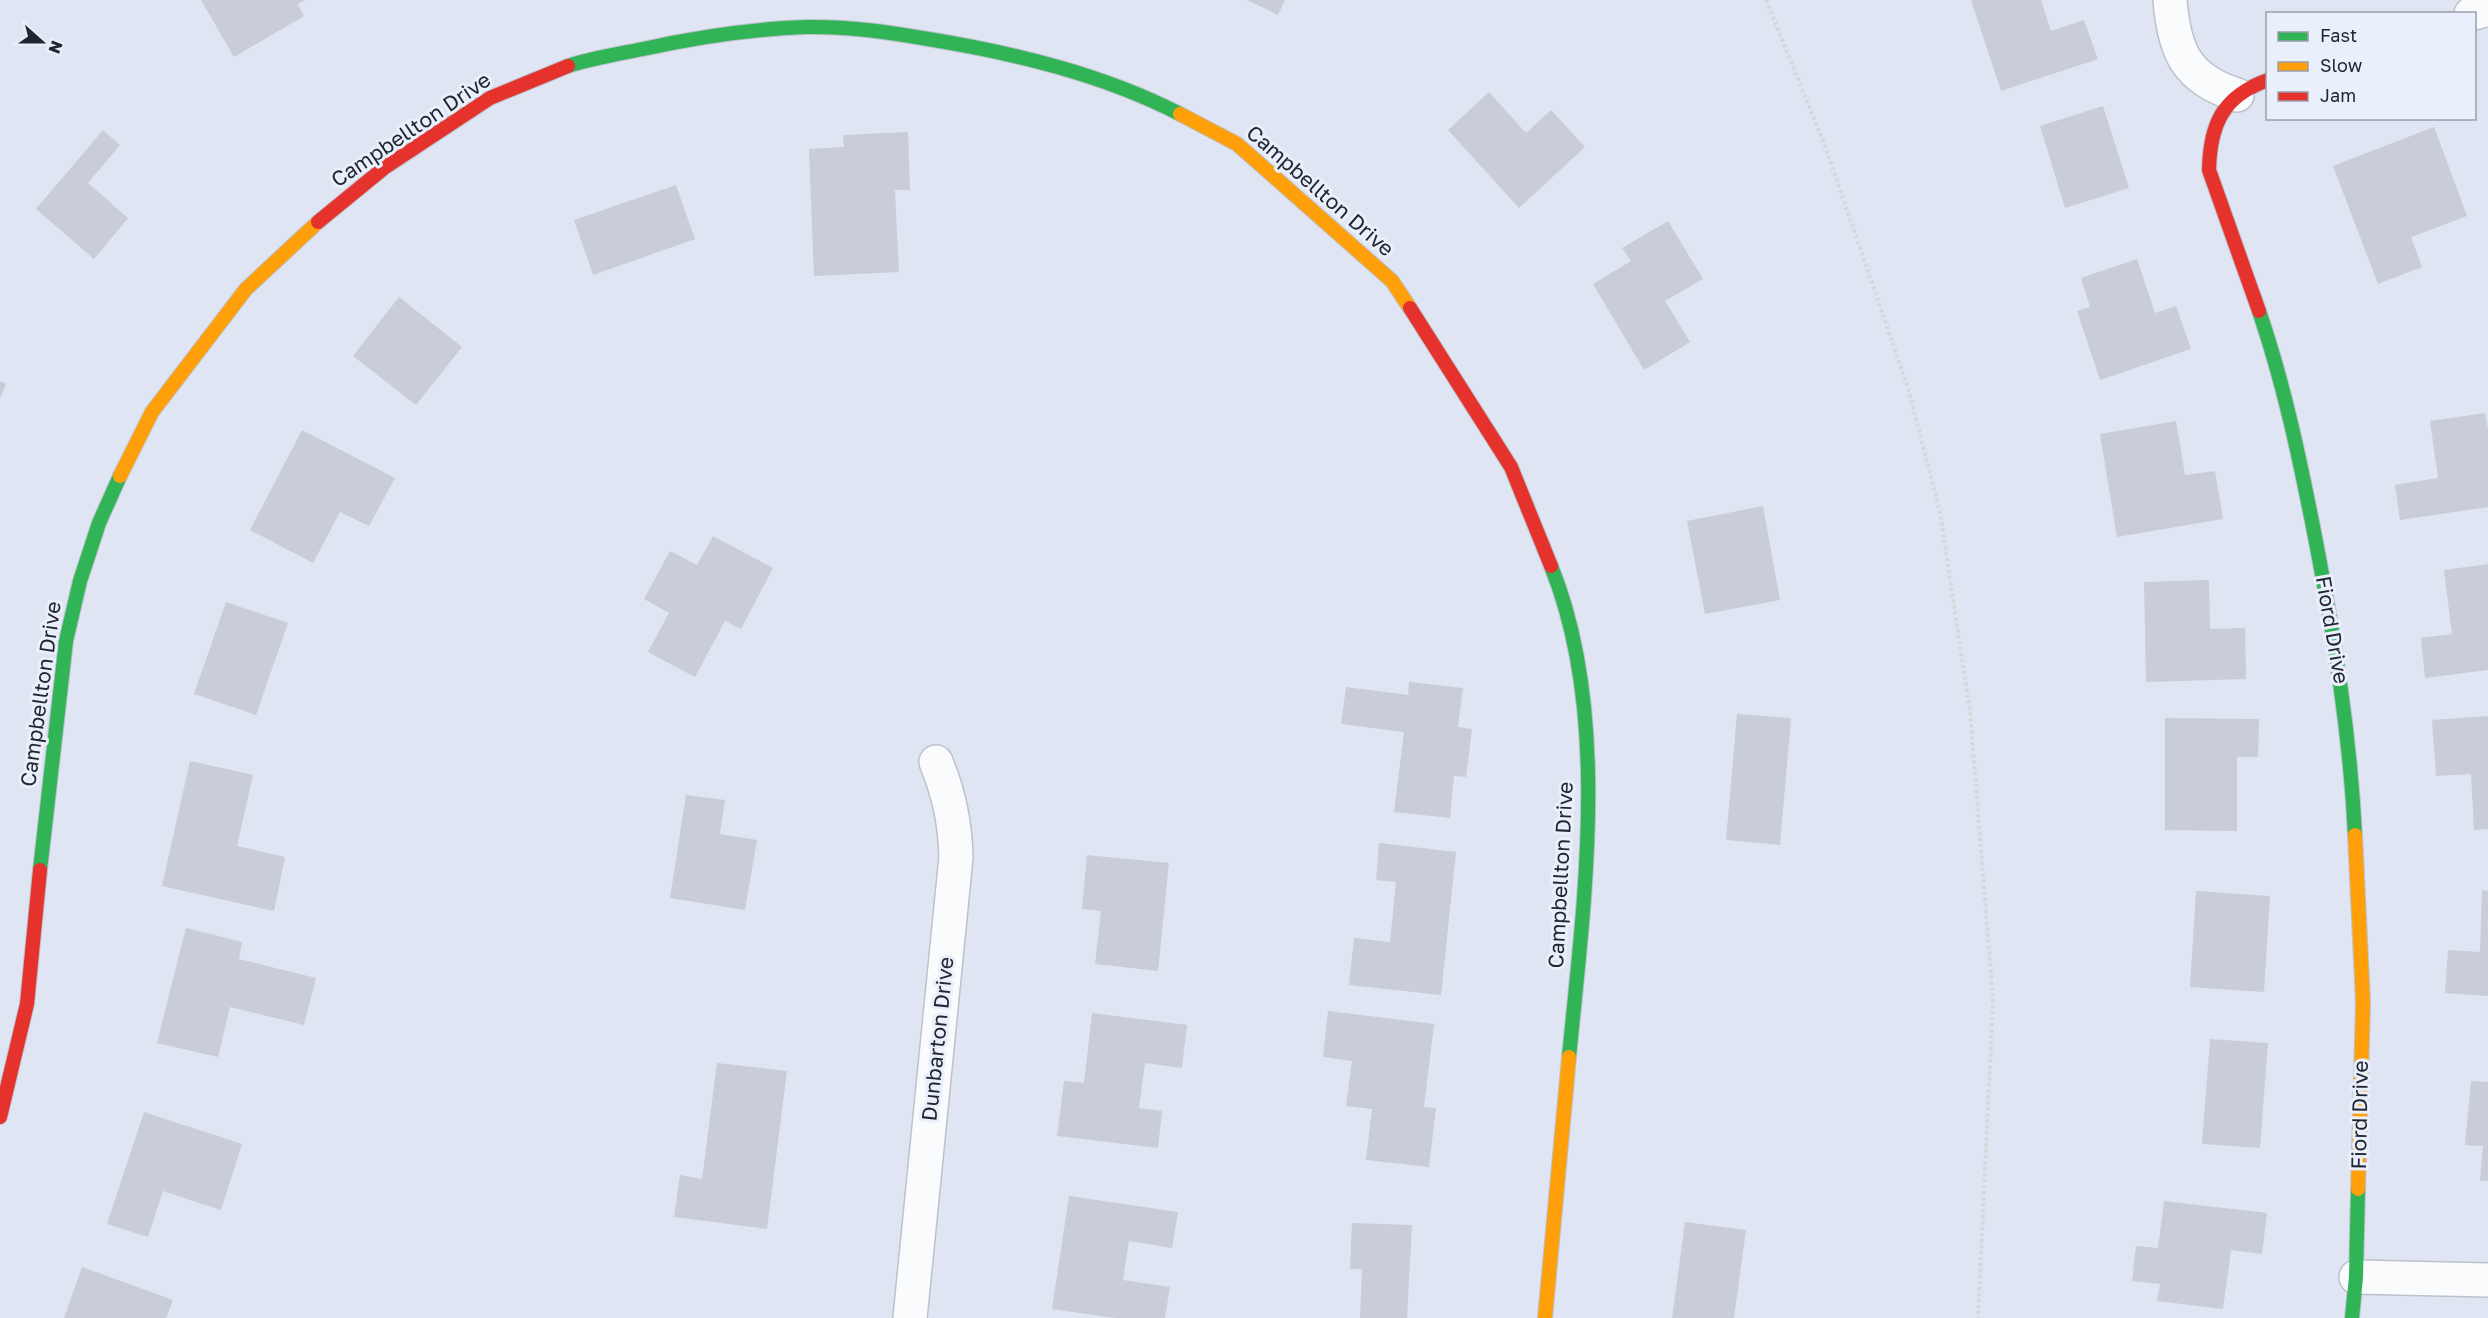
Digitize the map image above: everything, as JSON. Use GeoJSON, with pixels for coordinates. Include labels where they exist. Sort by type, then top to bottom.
{"type":"FeatureCollection","features":[{"type":"Feature","properties":{"kind":"street"},"geometry":{"type":"LineString","coordinates":[[2170,0],[2176,45],[2186,63],[2200,78],[2218,89],[2237,95],[2255,83],[2266,80]]}},
{"type":"Feature","properties":{"kind":"street","name":"Campbellton Drive"},"geometry":{"type":"LineString","coordinates":[[0,1118],[27,1004],[45,816],[66,641],[80,581],[99,523],[152,412],[246,289],[324,216],[384,168],[490,98],[535,78],[592,60],[683,40],[744,31],[807,27],[869,29],[972,46],[1052,65],[1115,86],[1177,112],[1237,144],[1392,281],[1511,467],[1561,591],[1573,640],[1583,705],[1588,770],[1587,848],[1545,1318]]}},
{"type":"Feature","properties":{"kind":"street","name":"Fiord Drive"},"geometry":{"type":"LineString","coordinates":[[2237,95],[2223,110],[2213,128],[2208,149],[2209,170],[2266,332],[2296,439],[2343,691],[2355,831],[2363,1002],[2356,1277],[2352,1318]]}},
{"type":"Feature","properties":{"kind":"street","name":"Dunbarton Drive"},"geometry":{"type":"LineString","coordinates":[[910,1318],[956,857],[955,824],[948,792],[936,762]]}},
{"type":"Feature","properties":{"kind":"street"},"geometry":{"type":"LineString","coordinates":[[2356,1277],[2488,1280]]}},
{"type":"Feature","properties":{"kind":"path"},"geometry":{"type":"LineString","coordinates":[[1766,0],[1824,143],[1904,377],[1940,512],[1970,712],[1993,1000],[1978,1318]]}},
{"type":"Feature","properties":{"kind":"building"},"geometry":{"type":"Polygon","coordinates":[[[201,0],[305,0],[298,4],[304,16],[234,57],[201,0]]]}},
{"type":"Feature","properties":{"kind":"building"},"geometry":{"type":"Polygon","coordinates":[[[1247,0],[1285,0],[1278,15],[1247,0]]]}},
{"type":"Feature","properties":{"kind":"building"},"geometry":{"type":"Polygon","coordinates":[[[1971,0],[2041,0],[2051,31],[2084,20],[2098,59],[2001,91],[1971,0]]]}},
{"type":"Feature","properties":{"kind":"building"},"geometry":{"type":"Polygon","coordinates":[[[1489,92],[1526,133],[1551,110],[1585,147],[1519,208],[1448,130],[1489,92]]]}},
{"type":"Feature","properties":{"kind":"building"},"geometry":{"type":"Polygon","coordinates":[[[2103,106],[2129,188],[2065,208],[2040,126],[2103,106]]]}},
{"type":"Feature","properties":{"kind":"building"},"geometry":{"type":"Polygon","coordinates":[[[2434,127],[2467,216],[2411,237],[2422,267],[2378,284],[2333,166],[2434,127]]]}},
{"type":"Feature","properties":{"kind":"building"},"geometry":{"type":"Polygon","coordinates":[[[103,130],[120,145],[88,183],[128,218],[94,259],[36,209],[103,130]]]}},
{"type":"Feature","properties":{"kind":"building"},"geometry":{"type":"Polygon","coordinates":[[[908,132],[910,190],[895,190],[899,272],[814,276],[809,149],[844,147],[843,135],[908,132]]]}},
{"type":"Feature","properties":{"kind":"building"},"geometry":{"type":"Polygon","coordinates":[[[676,185],[695,239],[593,275],[574,220],[676,185]]]}},
{"type":"Feature","properties":{"kind":"building"},"geometry":{"type":"Polygon","coordinates":[[[1668,221],[1703,279],[1665,301],[1690,342],[1644,370],[1593,284],[1631,261],[1622,248],[1668,221]]]}},
{"type":"Feature","properties":{"kind":"building"},"geometry":{"type":"Polygon","coordinates":[[[2137,259],[2155,313],[2176,306],[2191,349],[2100,380],[2077,311],[2090,307],[2081,278],[2137,259]]]}},
{"type":"Feature","properties":{"kind":"building"},"geometry":{"type":"Polygon","coordinates":[[[399,297],[462,347],[416,405],[353,356],[399,297]]]}},
{"type":"Feature","properties":{"kind":"building"},"geometry":{"type":"Polygon","coordinates":[[[0,381],[6,384],[0,398],[0,381]]]}},
{"type":"Feature","properties":{"kind":"building"},"geometry":{"type":"Polygon","coordinates":[[[2485,413],[2488,429],[2488,507],[2400,520],[2395,485],[2438,478],[2430,421],[2485,413]]]}},
{"type":"Feature","properties":{"kind":"building"},"geometry":{"type":"Polygon","coordinates":[[[2176,421],[2185,475],[2215,471],[2223,519],[2117,537],[2100,434],[2176,421]]]}},
{"type":"Feature","properties":{"kind":"building"},"geometry":{"type":"Polygon","coordinates":[[[302,430],[395,478],[369,526],[340,512],[313,563],[250,530],[302,430]]]}},
{"type":"Feature","properties":{"kind":"building"},"geometry":{"type":"Polygon","coordinates":[[[1763,506],[1780,600],[1705,614],[1687,521],[1763,506]]]}},
{"type":"Feature","properties":{"kind":"building"},"geometry":{"type":"Polygon","coordinates":[[[713,536],[773,568],[741,629],[725,621],[695,677],[648,652],[669,613],[644,599],[670,551],[697,565],[713,536]]]}},
{"type":"Feature","properties":{"kind":"building"},"geometry":{"type":"Polygon","coordinates":[[[2488,564],[2488,670],[2425,678],[2421,638],[2452,634],[2444,570],[2488,564]]]}},
{"type":"Feature","properties":{"kind":"building"},"geometry":{"type":"Polygon","coordinates":[[[2209,580],[2210,629],[2245,628],[2246,679],[2146,682],[2144,582],[2209,580]]]}},
{"type":"Feature","properties":{"kind":"building"},"geometry":{"type":"Polygon","coordinates":[[[226,602],[288,623],[256,715],[194,694],[226,602]]]}},
{"type":"Feature","properties":{"kind":"building"},"geometry":{"type":"Polygon","coordinates":[[[1409,682],[1463,688],[1458,727],[1472,729],[1466,777],[1454,776],[1450,818],[1394,812],[1404,732],[1341,724],[1346,687],[1408,695],[1409,682]]]}},
{"type":"Feature","properties":{"kind":"building"},"geometry":{"type":"Polygon","coordinates":[[[1737,714],[1791,718],[1780,845],[1726,840],[1737,714]]]}},
{"type":"Feature","properties":{"kind":"building"},"geometry":{"type":"Polygon","coordinates":[[[2488,716],[2488,829],[2474,830],[2471,774],[2436,776],[2432,720],[2488,716]]]}},
{"type":"Feature","properties":{"kind":"building"},"geometry":{"type":"Polygon","coordinates":[[[2165,718],[2259,719],[2258,757],[2237,757],[2237,831],[2165,830],[2165,718]]]}},
{"type":"Feature","properties":{"kind":"building"},"geometry":{"type":"Polygon","coordinates":[[[190,761],[253,775],[237,846],[285,857],[274,911],[162,886],[190,761]]]}},
{"type":"Feature","properties":{"kind":"building"},"geometry":{"type":"Polygon","coordinates":[[[686,795],[725,800],[720,834],[757,840],[745,910],[670,898],[686,795]]]}},
{"type":"Feature","properties":{"kind":"building"},"geometry":{"type":"Polygon","coordinates":[[[1379,843],[1456,852],[1441,995],[1349,985],[1354,938],[1390,942],[1396,882],[1376,880],[1379,843]]]}},
{"type":"Feature","properties":{"kind":"building"},"geometry":{"type":"Polygon","coordinates":[[[1087,855],[1169,863],[1158,971],[1095,964],[1101,911],[1082,909],[1087,855]]]}},
{"type":"Feature","properties":{"kind":"building"},"geometry":{"type":"Polygon","coordinates":[[[2482,890],[2488,891],[2488,996],[2445,993],[2448,950],[2480,952],[2482,890]]]}},
{"type":"Feature","properties":{"kind":"building"},"geometry":{"type":"Polygon","coordinates":[[[2196,891],[2270,896],[2264,992],[2190,987],[2196,891]]]}},
{"type":"Feature","properties":{"kind":"building"},"geometry":{"type":"Polygon","coordinates":[[[186,928],[242,942],[239,959],[316,978],[304,1025],[230,1007],[218,1057],[157,1043],[186,928]]]}},
{"type":"Feature","properties":{"kind":"building"},"geometry":{"type":"Polygon","coordinates":[[[1328,1011],[1434,1024],[1424,1107],[1436,1108],[1429,1167],[1366,1160],[1372,1109],[1346,1106],[1352,1061],[1323,1057],[1328,1011]]]}},
{"type":"Feature","properties":{"kind":"building"},"geometry":{"type":"Polygon","coordinates":[[[1092,1013],[1187,1025],[1182,1068],[1145,1063],[1139,1108],[1162,1111],[1158,1148],[1057,1136],[1064,1081],[1084,1083],[1092,1013]]]}},
{"type":"Feature","properties":{"kind":"building"},"geometry":{"type":"Polygon","coordinates":[[[2210,1039],[2268,1043],[2260,1148],[2202,1144],[2210,1039]]]}},
{"type":"Feature","properties":{"kind":"building"},"geometry":{"type":"Polygon","coordinates":[[[717,1063],[787,1071],[767,1229],[674,1217],[680,1175],[702,1179],[717,1063]]]}},
{"type":"Feature","properties":{"kind":"building"},"geometry":{"type":"Polygon","coordinates":[[[2471,1081],[2488,1082],[2488,1181],[2480,1181],[2483,1146],[2465,1145],[2471,1081]]]}},
{"type":"Feature","properties":{"kind":"building"},"geometry":{"type":"Polygon","coordinates":[[[144,1112],[242,1144],[221,1210],[163,1191],[148,1237],[107,1224],[144,1112]]]}},
{"type":"Feature","properties":{"kind":"building"},"geometry":{"type":"Polygon","coordinates":[[[1069,1196],[1178,1212],[1172,1248],[1129,1241],[1123,1280],[1170,1287],[1165,1318],[1115,1318],[1052,1309],[1069,1196]]]}},
{"type":"Feature","properties":{"kind":"building"},"geometry":{"type":"Polygon","coordinates":[[[2164,1201],[2267,1213],[2262,1254],[2231,1250],[2223,1309],[2157,1301],[2160,1284],[2132,1281],[2136,1246],[2158,1248],[2164,1201]]]}},
{"type":"Feature","properties":{"kind":"building"},"geometry":{"type":"Polygon","coordinates":[[[1685,1222],[1746,1230],[1734,1318],[1672,1318],[1685,1222]]]}},
{"type":"Feature","properties":{"kind":"building"},"geometry":{"type":"Polygon","coordinates":[[[1352,1223],[1412,1225],[1407,1318],[1360,1318],[1362,1269],[1350,1269],[1352,1223]]]}},
{"type":"Feature","properties":{"kind":"building"},"geometry":{"type":"Polygon","coordinates":[[[82,1267],[173,1300],[166,1318],[64,1318],[82,1267]]]}},
{"type":"Feature","properties":{"kind":"traffic: fast"},"geometry":{"type":"LineString","coordinates":[[568,66],[605,56],[724,34],[806,27],[852,29],[928,39],[1025,58],[1120,87],[1180,114]]}},
{"type":"Feature","properties":{"kind":"traffic: fast"},"geometry":{"type":"LineString","coordinates":[[2259,311],[2291,422],[2322,574],[2345,722],[2355,835]]}},
{"type":"Feature","properties":{"kind":"traffic: fast"},"geometry":{"type":"LineString","coordinates":[[40,870],[66,641],[80,581],[99,523],[120,476]]}},
{"type":"Feature","properties":{"kind":"traffic: fast"},"geometry":{"type":"LineString","coordinates":[[1551,566],[1570,623],[1581,683],[1587,746],[1586,873],[1569,1057]]}},
{"type":"Feature","properties":{"kind":"traffic: fast"},"geometry":{"type":"LineString","coordinates":[[2352,1318],[2356,1277],[2358,1189]]}},
{"type":"Feature","properties":{"kind":"traffic: slow"},"geometry":{"type":"LineString","coordinates":[[1180,114],[1237,144],[1392,281],[1410,308]]}},
{"type":"Feature","properties":{"kind":"traffic: slow"},"geometry":{"type":"LineString","coordinates":[[120,476],[152,412],[246,289],[318,222]]}},
{"type":"Feature","properties":{"kind":"traffic: slow"},"geometry":{"type":"LineString","coordinates":[[2355,835],[2363,1002],[2358,1189]]}},
{"type":"Feature","properties":{"kind":"traffic: slow"},"geometry":{"type":"LineString","coordinates":[[1545,1318],[1569,1057]]}},
{"type":"Feature","properties":{"kind":"traffic: jam"},"geometry":{"type":"LineString","coordinates":[[318,222],[384,168],[490,98],[568,66]]}},
{"type":"Feature","properties":{"kind":"traffic: jam"},"geometry":{"type":"LineString","coordinates":[[2259,311],[2209,170],[2212,139],[2222,114],[2240,94],[2266,81]]}},
{"type":"Feature","properties":{"kind":"traffic: jam"},"geometry":{"type":"LineString","coordinates":[[1410,308],[1511,467],[1551,566]]}},
{"type":"Feature","properties":{"kind":"traffic: jam"},"geometry":{"type":"LineString","coordinates":[[0,1117],[27,1004],[40,870]]}}]}
